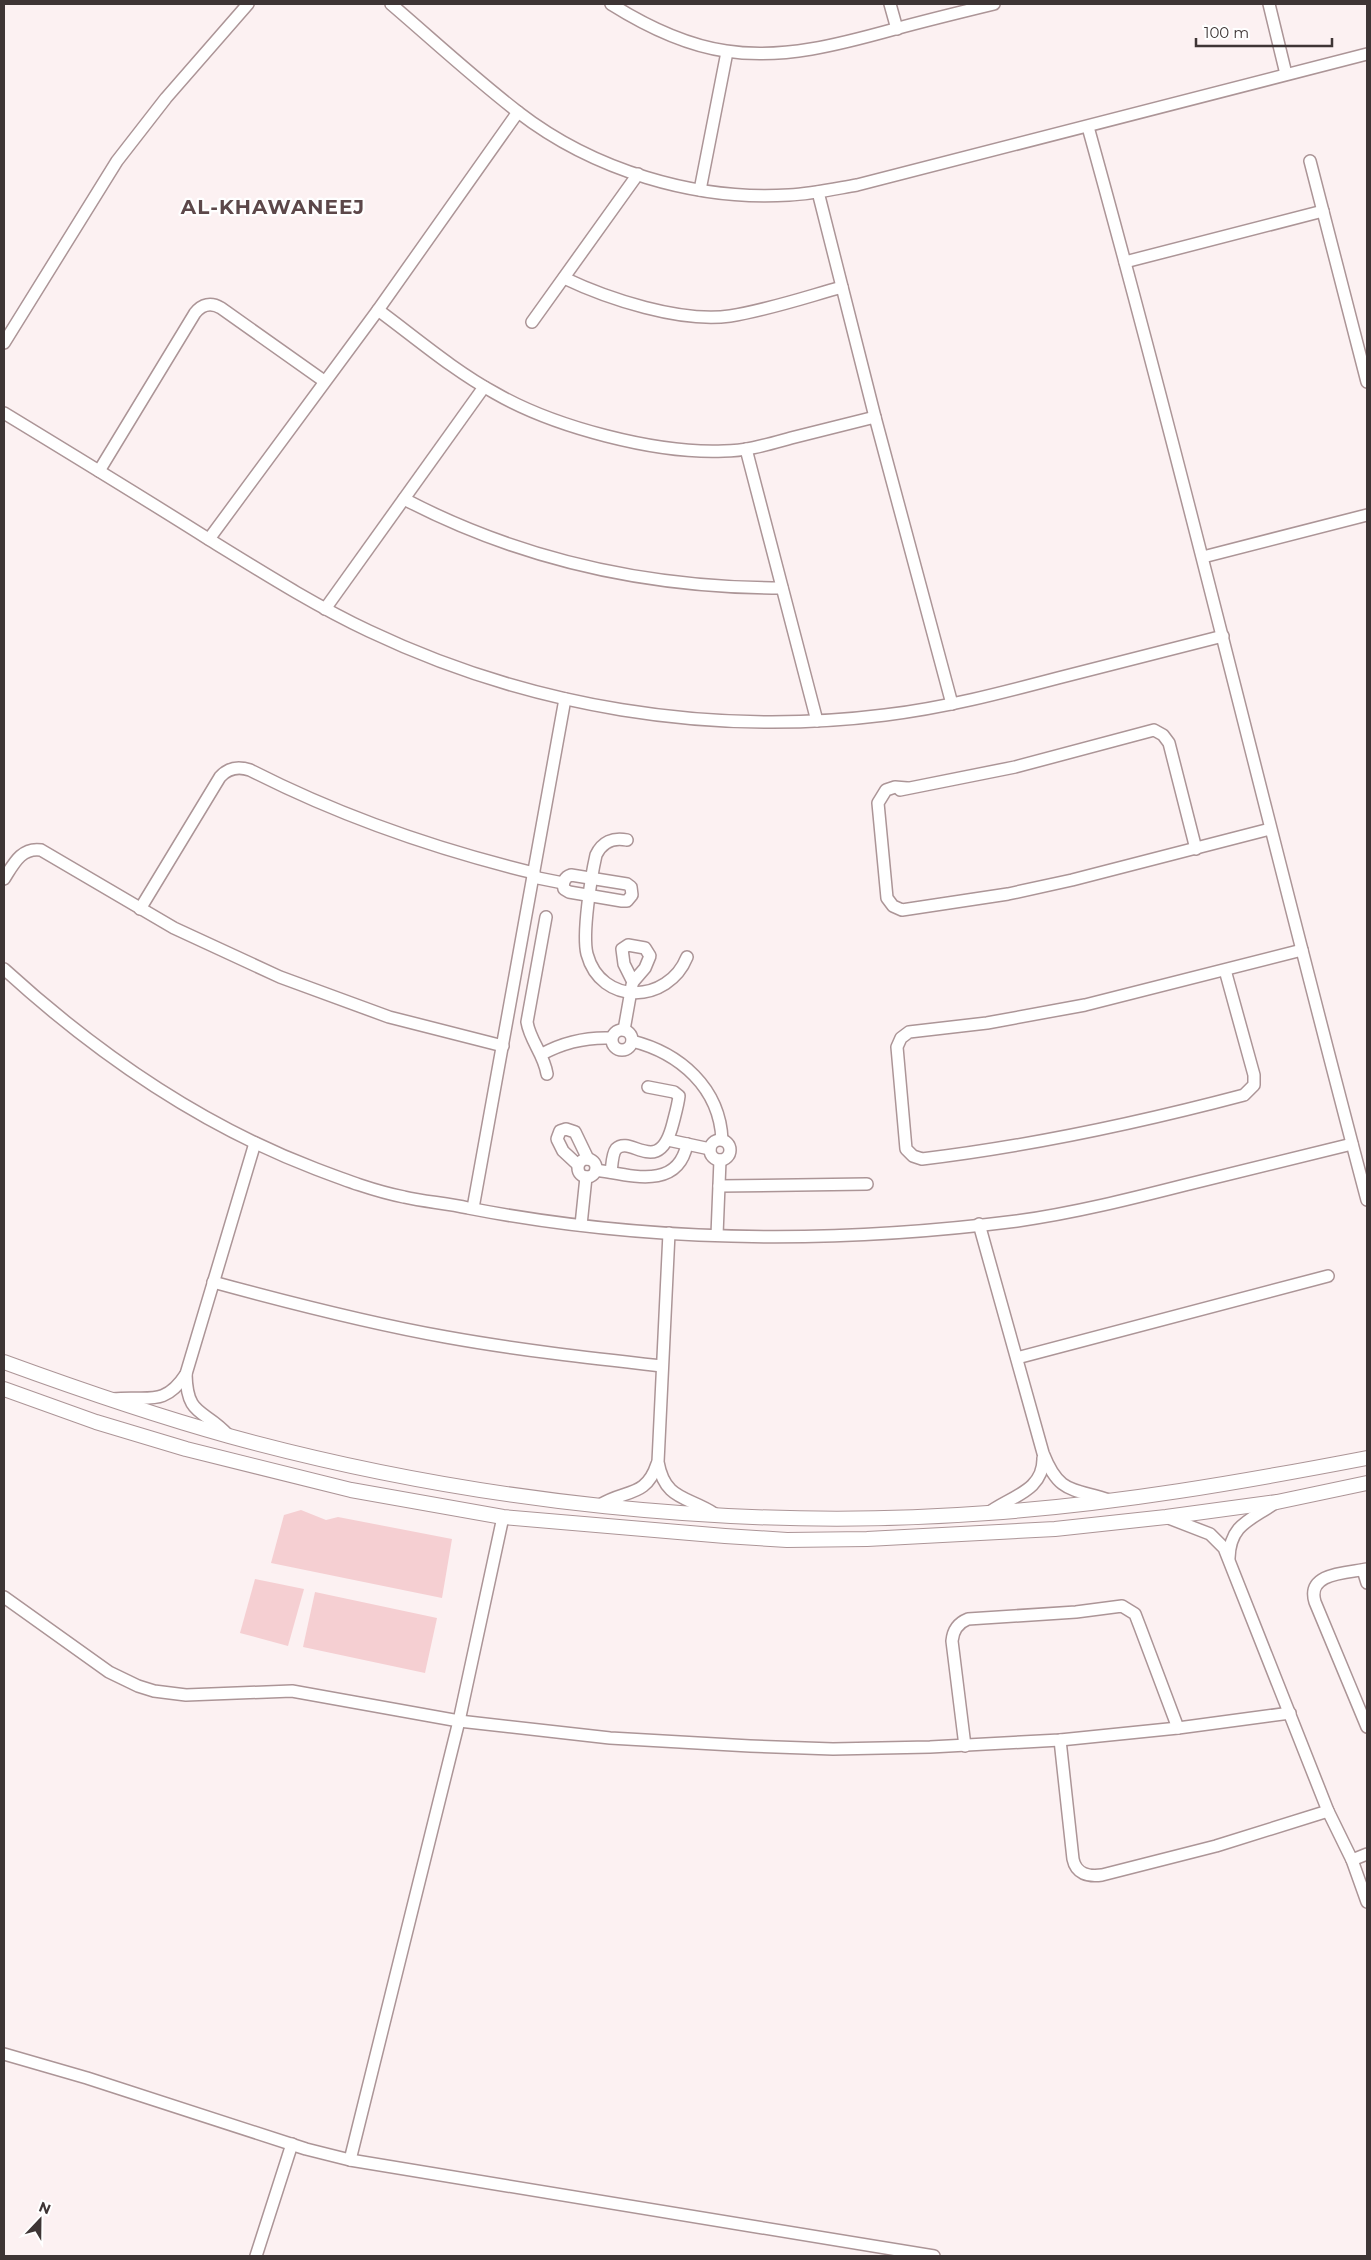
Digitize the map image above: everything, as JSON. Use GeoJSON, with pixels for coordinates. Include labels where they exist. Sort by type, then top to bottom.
{"type":"FeatureCollection","features":[{"type":"Feature","properties":{"kind":"street"},"geometry":{"type":"LineString","coordinates":[[4,344],[117,161],[149,118],[248,4]]}},
{"type":"Feature","properties":{"kind":"street"},"geometry":{"type":"LineString","coordinates":[[391,4],[518,112],[566,144],[638,174],[700,190],[760,196],[818,192],[857,185],[1367,54]]}},
{"type":"Feature","properties":{"kind":"street"},"geometry":{"type":"LineString","coordinates":[[611,4],[657,29],[689,42],[727,52],[755,53],[808,50],[994,4]]}},
{"type":"Feature","properties":{"kind":"street"},"geometry":{"type":"LineString","coordinates":[[890,4],[897,29]]}},
{"type":"Feature","properties":{"kind":"street"},"geometry":{"type":"LineString","coordinates":[[1268,4],[1286,74]]}},
{"type":"Feature","properties":{"kind":"street"},"geometry":{"type":"LineString","coordinates":[[700,190],[727,52]]}},
{"type":"Feature","properties":{"kind":"street"},"geometry":{"type":"LineString","coordinates":[[209,539],[378,310],[518,112]]}},
{"type":"Feature","properties":{"kind":"street"},"geometry":{"type":"LineString","coordinates":[[1088,127],[1204,558],[1270,828],[1367,1200]]}},
{"type":"Feature","properties":{"kind":"street"},"geometry":{"type":"LineString","coordinates":[[1310,161],[1367,382]]}},
{"type":"Feature","properties":{"kind":"street"},"geometry":{"type":"LineString","coordinates":[[532,322],[638,174]]}},
{"type":"Feature","properties":{"kind":"street"},"geometry":{"type":"LineString","coordinates":[[818,192],[875,417],[952,704]]}},
{"type":"Feature","properties":{"kind":"street"},"geometry":{"type":"LineString","coordinates":[[1125,262],[1323,211]]}},
{"type":"Feature","properties":{"kind":"street"},"geometry":{"type":"LineString","coordinates":[[564,278],[590,290],[620,300],[659,309],[709,317],[740,314],[842,287]]}},
{"type":"Feature","properties":{"kind":"street"},"geometry":{"type":"LineString","coordinates":[[99,471],[198,309],[207,304],[217,305],[324,381]]}},
{"type":"Feature","properties":{"kind":"street"},"geometry":{"type":"LineString","coordinates":[[378,310],[484,387],[508,400],[551,418],[613,436],[688,450],[724,452],[746,449],[875,417]]}},
{"type":"Feature","properties":{"kind":"street"},"geometry":{"type":"LineString","coordinates":[[325,609],[484,387]]}},
{"type":"Feature","properties":{"kind":"street"},"geometry":{"type":"LineString","coordinates":[[4,413],[325,609],[384,638],[447,664],[565,699],[662,716],[749,722],[817,721],[883,715],[952,704],[1223,636]]}},
{"type":"Feature","properties":{"kind":"street"},"geometry":{"type":"LineString","coordinates":[[746,449],[817,721]]}},
{"type":"Feature","properties":{"kind":"street"},"geometry":{"type":"LineString","coordinates":[[404,499],[430,513],[486,536],[573,564],[632,576],[692,584],[782,588]]}},
{"type":"Feature","properties":{"kind":"street"},"geometry":{"type":"LineString","coordinates":[[1204,558],[1367,515]]}},
{"type":"Feature","properties":{"kind":"street"},"geometry":{"type":"LineString","coordinates":[[473,1208],[565,699]]}},
{"type":"Feature","properties":{"kind":"street"},"geometry":{"type":"LineString","coordinates":[[1196,849],[1167,739],[1159,732],[1149,730],[993,772],[907,788],[887,798],[881,808],[879,819],[889,893],[896,902],[918,908],[1046,886],[1196,849],[1270,828]]}},
{"type":"Feature","properties":{"kind":"street"},"geometry":{"type":"LineString","coordinates":[[140,909],[220,778],[228,770],[239,768],[250,770],[317,802],[387,830],[460,854],[563,883]]}},
{"type":"Feature","properties":{"kind":"street"},"geometry":{"type":"LineString","coordinates":[[627,840],[613,840],[601,847],[596,855],[586,936],[589,960],[602,979],[616,988],[632,987],[647,992],[662,987],[680,971],[687,957]]}},
{"type":"Feature","properties":{"kind":"street"},"geometry":{"type":"LineString","coordinates":[[4,879],[23,853],[31,850],[41,850],[140,909],[244,962],[316,992],[389,1017],[503,1046]]}},
{"type":"Feature","properties":{"kind":"street"},"geometry":{"type":"LineString","coordinates":[[571,875],[593,878],[627,884],[632,892],[631,897],[624,901],[569,892],[564,888],[563,883],[571,875]]}},
{"type":"Feature","properties":{"kind":"street"},"geometry":{"type":"LineString","coordinates":[[546,917],[528,1016],[530,1032],[542,1054],[547,1074]]}},
{"type":"Feature","properties":{"kind":"street"},"geometry":{"type":"LineString","coordinates":[[1225,970],[1251,1066],[1246,1086],[1228,1098],[1062,1137],[922,1159],[912,1156],[906,1149],[897,1047],[901,1038],[909,1032],[987,1023],[1055,1011],[1302,950]]}},
{"type":"Feature","properties":{"kind":"street"},"geometry":{"type":"LineString","coordinates":[[4,970],[57,1016],[110,1056],[195,1110],[255,1142],[314,1168],[407,1198],[535,1220],[669,1233],[717,1235],[860,1234],[1016,1221],[1124,1200],[1352,1144]]}},
{"type":"Feature","properties":{"kind":"street"},"geometry":{"type":"LineString","coordinates":[[624,1030],[632,987]]}},
{"type":"Feature","properties":{"kind":"street"},"geometry":{"type":"LineString","coordinates":[[624,1030],[631,1035],[632,1041],[627,1049],[620,1050],[614,1047],[612,1038],[616,1031],[624,1030]]}},
{"type":"Feature","properties":{"kind":"street"},"geometry":{"type":"LineString","coordinates":[[542,1054],[570,1042],[591,1038],[612,1038]]}},
{"type":"Feature","properties":{"kind":"street"},"geometry":{"type":"LineString","coordinates":[[632,1041],[653,1047],[672,1057],[698,1078],[715,1104],[720,1121],[722,1140],[729,1146],[730,1153],[726,1158],[720,1160],[714,1158],[710,1149],[712,1143],[722,1140]]}},
{"type":"Feature","properties":{"kind":"street"},"geometry":{"type":"LineString","coordinates":[[611,1172],[615,1152],[618,1148],[624,1147],[652,1152],[662,1148],[668,1140],[679,1096],[676,1093],[648,1087]]}},
{"type":"Feature","properties":{"kind":"street"},"geometry":{"type":"LineString","coordinates":[[668,1140],[710,1149]]}},
{"type":"Feature","properties":{"kind":"street"},"geometry":{"type":"LineString","coordinates":[[229,1436],[218,1425],[194,1408],[187,1393],[186,1374],[255,1142]]}},
{"type":"Feature","properties":{"kind":"street"},"geometry":{"type":"LineString","coordinates":[[581,1225],[591,1174],[594,1162],[583,1162],[579,1171],[591,1174],[611,1172],[650,1178],[662,1176],[677,1166],[684,1156],[687,1144]]}},
{"type":"Feature","properties":{"kind":"street"},"geometry":{"type":"LineString","coordinates":[[717,1235],[720,1160]]}},
{"type":"Feature","properties":{"kind":"street"},"geometry":{"type":"LineString","coordinates":[[719,1186],[867,1184]]}},
{"type":"Feature","properties":{"kind":"street"},"geometry":{"type":"LineString","coordinates":[[979,1224],[1042,1453],[1052,1474],[1065,1486],[1110,1500]]}},
{"type":"Feature","properties":{"kind":"street"},"geometry":{"type":"LineString","coordinates":[[669,1233],[658,1462],[662,1480],[670,1491],[716,1514]]}},
{"type":"Feature","properties":{"kind":"street"},"geometry":{"type":"LineString","coordinates":[[1017,1358],[1328,1276]]}},
{"type":"Feature","properties":{"kind":"street"},"geometry":{"type":"LineString","coordinates":[[213,1282],[337,1315],[446,1337],[562,1355],[662,1366]]}},
{"type":"Feature","properties":{"kind":"street"},"geometry":{"type":"LineString","coordinates":[[4,1362],[107,1399],[229,1436],[334,1462],[418,1480],[486,1491],[600,1505],[716,1514],[855,1517],[987,1514],[1110,1500],[1243,1481],[1367,1458]]}},
{"type":"Feature","properties":{"kind":"street"},"geometry":{"type":"LineString","coordinates":[[107,1399],[149,1399],[163,1396],[175,1389],[186,1374]]}},
{"type":"Feature","properties":{"kind":"street"},"geometry":{"type":"LineString","coordinates":[[4,1389],[141,1436],[258,1468],[370,1494],[503,1517],[725,1536],[805,1540],[992,1534],[1166,1517],[1277,1502],[1367,1483]]}},
{"type":"Feature","properties":{"kind":"street"},"geometry":{"type":"LineString","coordinates":[[987,1514],[998,1505],[1022,1494],[1034,1484],[1042,1470],[1042,1453]]}},
{"type":"Feature","properties":{"kind":"street"},"geometry":{"type":"LineString","coordinates":[[600,1505],[613,1498],[640,1490],[650,1480],[658,1462]]}},
{"type":"Feature","properties":{"kind":"street"},"geometry":{"type":"LineString","coordinates":[[1229,1558],[1231,1542],[1239,1528],[1277,1502]]}},
{"type":"Feature","properties":{"kind":"street"},"geometry":{"type":"LineString","coordinates":[[725,1536],[736,1531],[770,1530],[774,1523],[770,1516]]}},
{"type":"Feature","properties":{"kind":"street"},"geometry":{"type":"LineString","coordinates":[[350,2160],[459,1721],[503,1517]]}},
{"type":"Feature","properties":{"kind":"street"},"geometry":{"type":"LineString","coordinates":[[805,1540],[804,1531],[809,1527],[843,1526],[855,1517]]}},
{"type":"Feature","properties":{"kind":"street"},"geometry":{"type":"LineString","coordinates":[[1166,1517],[1210,1534],[1224,1548],[1328,1811],[1352,1860],[1367,1902]]}},
{"type":"Feature","properties":{"kind":"street"},"geometry":{"type":"LineString","coordinates":[[1367,1583],[1365,1570],[1336,1575],[1328,1580],[1321,1589],[1320,1600],[1321,1613],[1367,1727]]}},
{"type":"Feature","properties":{"kind":"street"},"geometry":{"type":"LineString","coordinates":[[4,1597],[109,1672],[138,1686],[154,1691],[186,1695],[292,1691],[459,1721],[602,1737],[710,1744],[833,1748],[965,1746],[1060,1740],[1178,1728],[1290,1713]]}},
{"type":"Feature","properties":{"kind":"street"},"geometry":{"type":"LineString","coordinates":[[965,1746],[952,1641],[954,1630],[963,1621],[1122,1606],[1132,1610],[1138,1618],[1178,1728]]}},
{"type":"Feature","properties":{"kind":"street"},"geometry":{"type":"LineString","coordinates":[[1060,1740],[1074,1864],[1082,1873],[1093,1876],[1216,1846],[1328,1811]]}},
{"type":"Feature","properties":{"kind":"street"},"geometry":{"type":"LineString","coordinates":[[1352,1860],[1367,1854]]}},
{"type":"Feature","properties":{"kind":"street"},"geometry":{"type":"LineString","coordinates":[[4,2054],[96,2081],[292,2144],[350,2160],[934,2256]]}},
{"type":"Feature","properties":{"kind":"street"},"geometry":{"type":"LineString","coordinates":[[256,2256],[292,2144]]}},
{"type":"Feature","properties":{"kind":"shaded area"},"geometry":{"type":"Polygon","coordinates":[[[301,1510],[326,1520],[338,1517],[452,1539],[442,1598],[271,1563],[284,1515],[301,1510]]]}},
{"type":"Feature","properties":{"kind":"shaded area"},"geometry":{"type":"Polygon","coordinates":[[[255,1579],[304,1589],[288,1646],[240,1633],[255,1579]]]}},
{"type":"Feature","properties":{"kind":"shaded area"},"geometry":{"type":"Polygon","coordinates":[[[315,1592],[437,1618],[425,1673],[303,1647],[315,1592]]]}},
{"type":"Feature","properties":{"kind":"district","name":"AL-KHAWANEEJ"},"geometry":{"type":"Point","coordinates":[273,207]}}]}
